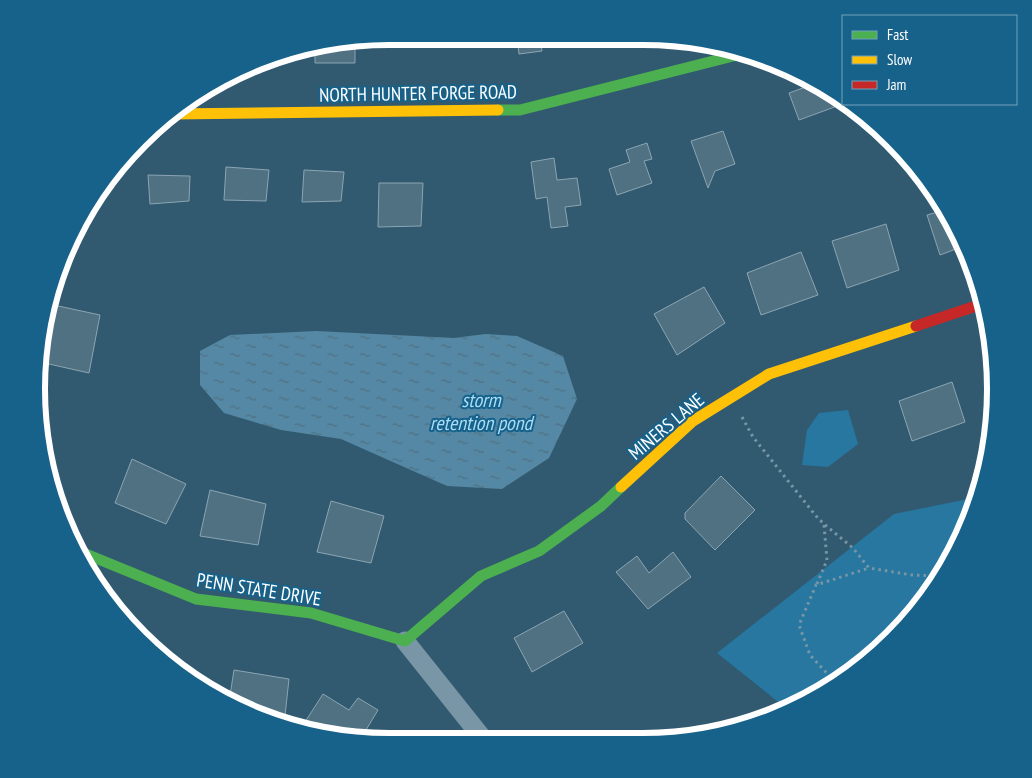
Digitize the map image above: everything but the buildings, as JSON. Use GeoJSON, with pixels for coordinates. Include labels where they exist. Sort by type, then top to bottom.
{"type":"FeatureCollection","features":[{"type":"Feature","properties":{"kind":"street","name":"NORTH HUNTER FORGE ROAD"},"geometry":{"type":"LineString","coordinates":[[183,114],[520,110],[731,57]]}},
{"type":"Feature","properties":{"kind":"street","name":"MINERS LANE"},"geometry":{"type":"LineString","coordinates":[[405,641],[481,576],[539,551],[601,506],[693,421],[769,374],[977,307]]}},
{"type":"Feature","properties":{"kind":"street","name":"PENN STATE DRIVE"},"geometry":{"type":"LineString","coordinates":[[88,555],[196,599],[311,613],[405,641]]}},
{"type":"Feature","properties":{"kind":"street"},"geometry":{"type":"LineString","coordinates":[[405,641],[478,733]]}},
{"type":"Feature","properties":{"kind":"path"},"geometry":{"type":"LineString","coordinates":[[731,397],[753,437],[824,524],[852,548],[869,568]]}},
{"type":"Feature","properties":{"kind":"path"},"geometry":{"type":"LineString","coordinates":[[824,524],[827,560],[799,625],[810,655],[831,677]]}},
{"type":"Feature","properties":{"kind":"path"},"geometry":{"type":"LineString","coordinates":[[816,585],[869,568],[912,575],[932,576]]}},
{"type":"Feature","properties":{"kind":"shaded area"},"geometry":{"type":"Polygon","coordinates":[[[848,410],[858,444],[828,467],[802,465],[807,430],[819,413],[848,410]]]}},
{"type":"Feature","properties":{"kind":"shaded area"},"geometry":{"type":"Polygon","coordinates":[[[969,499],[952,541],[929,580],[902,616],[870,648],[834,675],[781,704],[717,653],[894,514],[969,499]]]}},
{"type":"Feature","properties":{"kind":"water","name":"storm retention pond"},"geometry":{"type":"Polygon","coordinates":[[[316,331],[454,338],[485,334],[517,336],[563,356],[577,399],[549,458],[502,489],[447,486],[341,439],[281,430],[224,413],[200,385],[200,351],[230,335],[316,331]]]}},
{"type":"Feature","properties":{"kind":"traffic: fast"},"geometry":{"type":"LineString","coordinates":[[498,110],[520,110],[731,57]]}},
{"type":"Feature","properties":{"kind":"traffic: fast"},"geometry":{"type":"LineString","coordinates":[[88,555],[196,599],[311,613],[405,641],[481,576],[539,551],[601,506],[621,487]]}},
{"type":"Feature","properties":{"kind":"traffic: slow"},"geometry":{"type":"LineString","coordinates":[[183,114],[498,110]]}},
{"type":"Feature","properties":{"kind":"traffic: slow"},"geometry":{"type":"LineString","coordinates":[[621,487],[693,421],[769,374],[916,326]]}},
{"type":"Feature","properties":{"kind":"traffic: jam"},"geometry":{"type":"LineString","coordinates":[[916,326],[976,306]]}}]}
